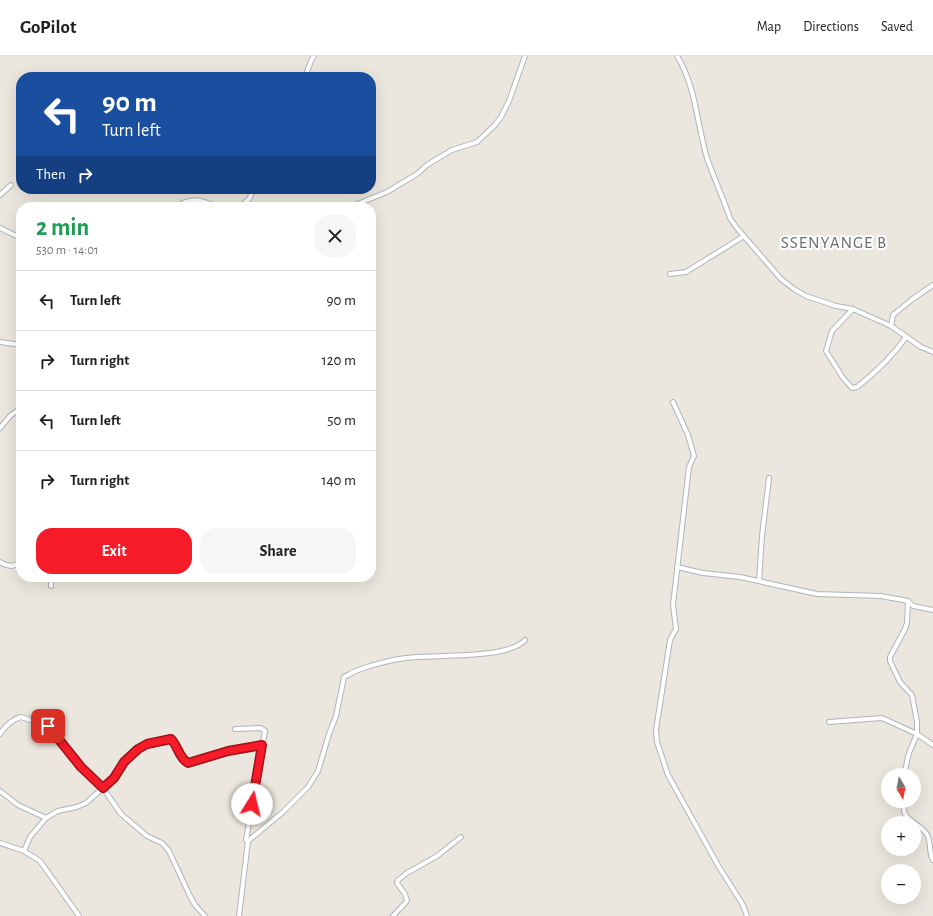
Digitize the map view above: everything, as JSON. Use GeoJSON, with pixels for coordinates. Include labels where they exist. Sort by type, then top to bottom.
{"type":"FeatureCollection","features":[{"type":"Feature","properties":{"kind":"street"},"geometry":{"type":"LineString","coordinates":[[307,72],[314,56]]}},
{"type":"Feature","properties":{"kind":"street"},"geometry":{"type":"LineString","coordinates":[[362,202],[387,192],[452,150],[477,142],[501,117],[509,101],[524,56]]}},
{"type":"Feature","properties":{"kind":"street"},"geometry":{"type":"LineString","coordinates":[[677,56],[692,93],[708,159],[730,218],[781,279],[806,296],[836,306],[853,309],[891,326],[921,347],[933,352]]}},
{"type":"Feature","properties":{"kind":"street"},"geometry":{"type":"LineString","coordinates":[[0,195],[11,185]]}},
{"type":"Feature","properties":{"kind":"street"},"geometry":{"type":"LineString","coordinates":[[246,202],[252,194]]}},
{"type":"Feature","properties":{"kind":"street"},"geometry":{"type":"LineString","coordinates":[[183,202],[200,200],[205,202]]}},
{"type":"Feature","properties":{"kind":"street"},"geometry":{"type":"LineString","coordinates":[[0,228],[16,236]]}},
{"type":"Feature","properties":{"kind":"street"},"geometry":{"type":"LineString","coordinates":[[670,274],[686,272],[744,236]]}},
{"type":"Feature","properties":{"kind":"street"},"geometry":{"type":"LineString","coordinates":[[891,326],[893,316],[914,298],[933,285]]}},
{"type":"Feature","properties":{"kind":"street"},"geometry":{"type":"LineString","coordinates":[[853,309],[832,331],[826,351],[843,378],[852,388],[857,387],[888,359],[897,350],[906,337]]}},
{"type":"Feature","properties":{"kind":"street"},"geometry":{"type":"LineString","coordinates":[[0,342],[16,344]]}},
{"type":"Feature","properties":{"kind":"street"},"geometry":{"type":"LineString","coordinates":[[673,402],[688,435],[694,456],[689,467],[673,606],[676,629],[670,640],[656,730],[657,742],[668,775],[719,867],[743,905],[747,916]]}},
{"type":"Feature","properties":{"kind":"street"},"geometry":{"type":"LineString","coordinates":[[0,428],[10,416],[16,412]]}},
{"type":"Feature","properties":{"kind":"street"},"geometry":{"type":"LineString","coordinates":[[759,581],[762,536],[769,478]]}},
{"type":"Feature","properties":{"kind":"street"},"geometry":{"type":"LineString","coordinates":[[0,562],[12,566],[16,565]]}},
{"type":"Feature","properties":{"kind":"street"},"geometry":{"type":"LineString","coordinates":[[677,568],[759,581],[817,594],[882,596],[908,601],[913,606],[933,610]]}},
{"type":"Feature","properties":{"kind":"street"},"geometry":{"type":"LineString","coordinates":[[50,582],[50,586]]}},
{"type":"Feature","properties":{"kind":"street"},"geometry":{"type":"LineString","coordinates":[[906,768],[909,753],[917,734],[914,700],[912,695],[900,682],[890,661],[890,657],[907,623],[908,601]]}},
{"type":"Feature","properties":{"kind":"street"},"geometry":{"type":"LineString","coordinates":[[248,841],[283,812],[289,804],[308,787],[318,770],[322,762],[329,734],[336,716],[344,677],[360,669],[406,658],[481,654],[521,645],[525,640]]}},
{"type":"Feature","properties":{"kind":"street"},"geometry":{"type":"LineString","coordinates":[[0,734],[2,730],[14,720],[21,717],[48,726],[81,767],[103,788],[122,814],[147,836],[162,843],[169,851],[190,896],[205,916]]}},
{"type":"Feature","properties":{"kind":"street"},"geometry":{"type":"LineString","coordinates":[[829,722],[882,718],[917,734],[933,745]]}},
{"type":"Feature","properties":{"kind":"street"},"geometry":{"type":"LineString","coordinates":[[235,729],[261,728],[265,731],[246,840],[248,841],[239,916]]}},
{"type":"Feature","properties":{"kind":"street"},"geometry":{"type":"LineString","coordinates":[[24,850],[30,837],[39,824],[58,810],[77,807],[86,803],[114,778],[124,762],[138,749],[147,744],[171,739],[183,760],[188,763],[228,751],[262,745]]}},
{"type":"Feature","properties":{"kind":"street"},"geometry":{"type":"LineString","coordinates":[[0,790],[18,804],[46,818]]}},
{"type":"Feature","properties":{"kind":"street"},"geometry":{"type":"LineString","coordinates":[[904,808],[907,818],[914,822],[927,834],[931,857],[933,860]]}},
{"type":"Feature","properties":{"kind":"street"},"geometry":{"type":"LineString","coordinates":[[393,916],[407,901],[398,880],[407,873],[437,856],[461,837]]}},
{"type":"Feature","properties":{"kind":"street"},"geometry":{"type":"LineString","coordinates":[[0,844],[24,850],[40,862],[80,916]]}},
{"type":"Feature","properties":{"kind":"district","name":"SSENYANGE B"},"geometry":{"type":"Point","coordinates":[834,242]}},
{"type":"Feature","properties":{"kind":"route"},"geometry":{"type":"LineString","coordinates":[[48,726],[81,767],[103,788],[114,778],[124,762],[138,749],[154,742],[171,739],[173,740],[183,760],[188,763],[243,747],[262,745],[252,804]]}}]}
